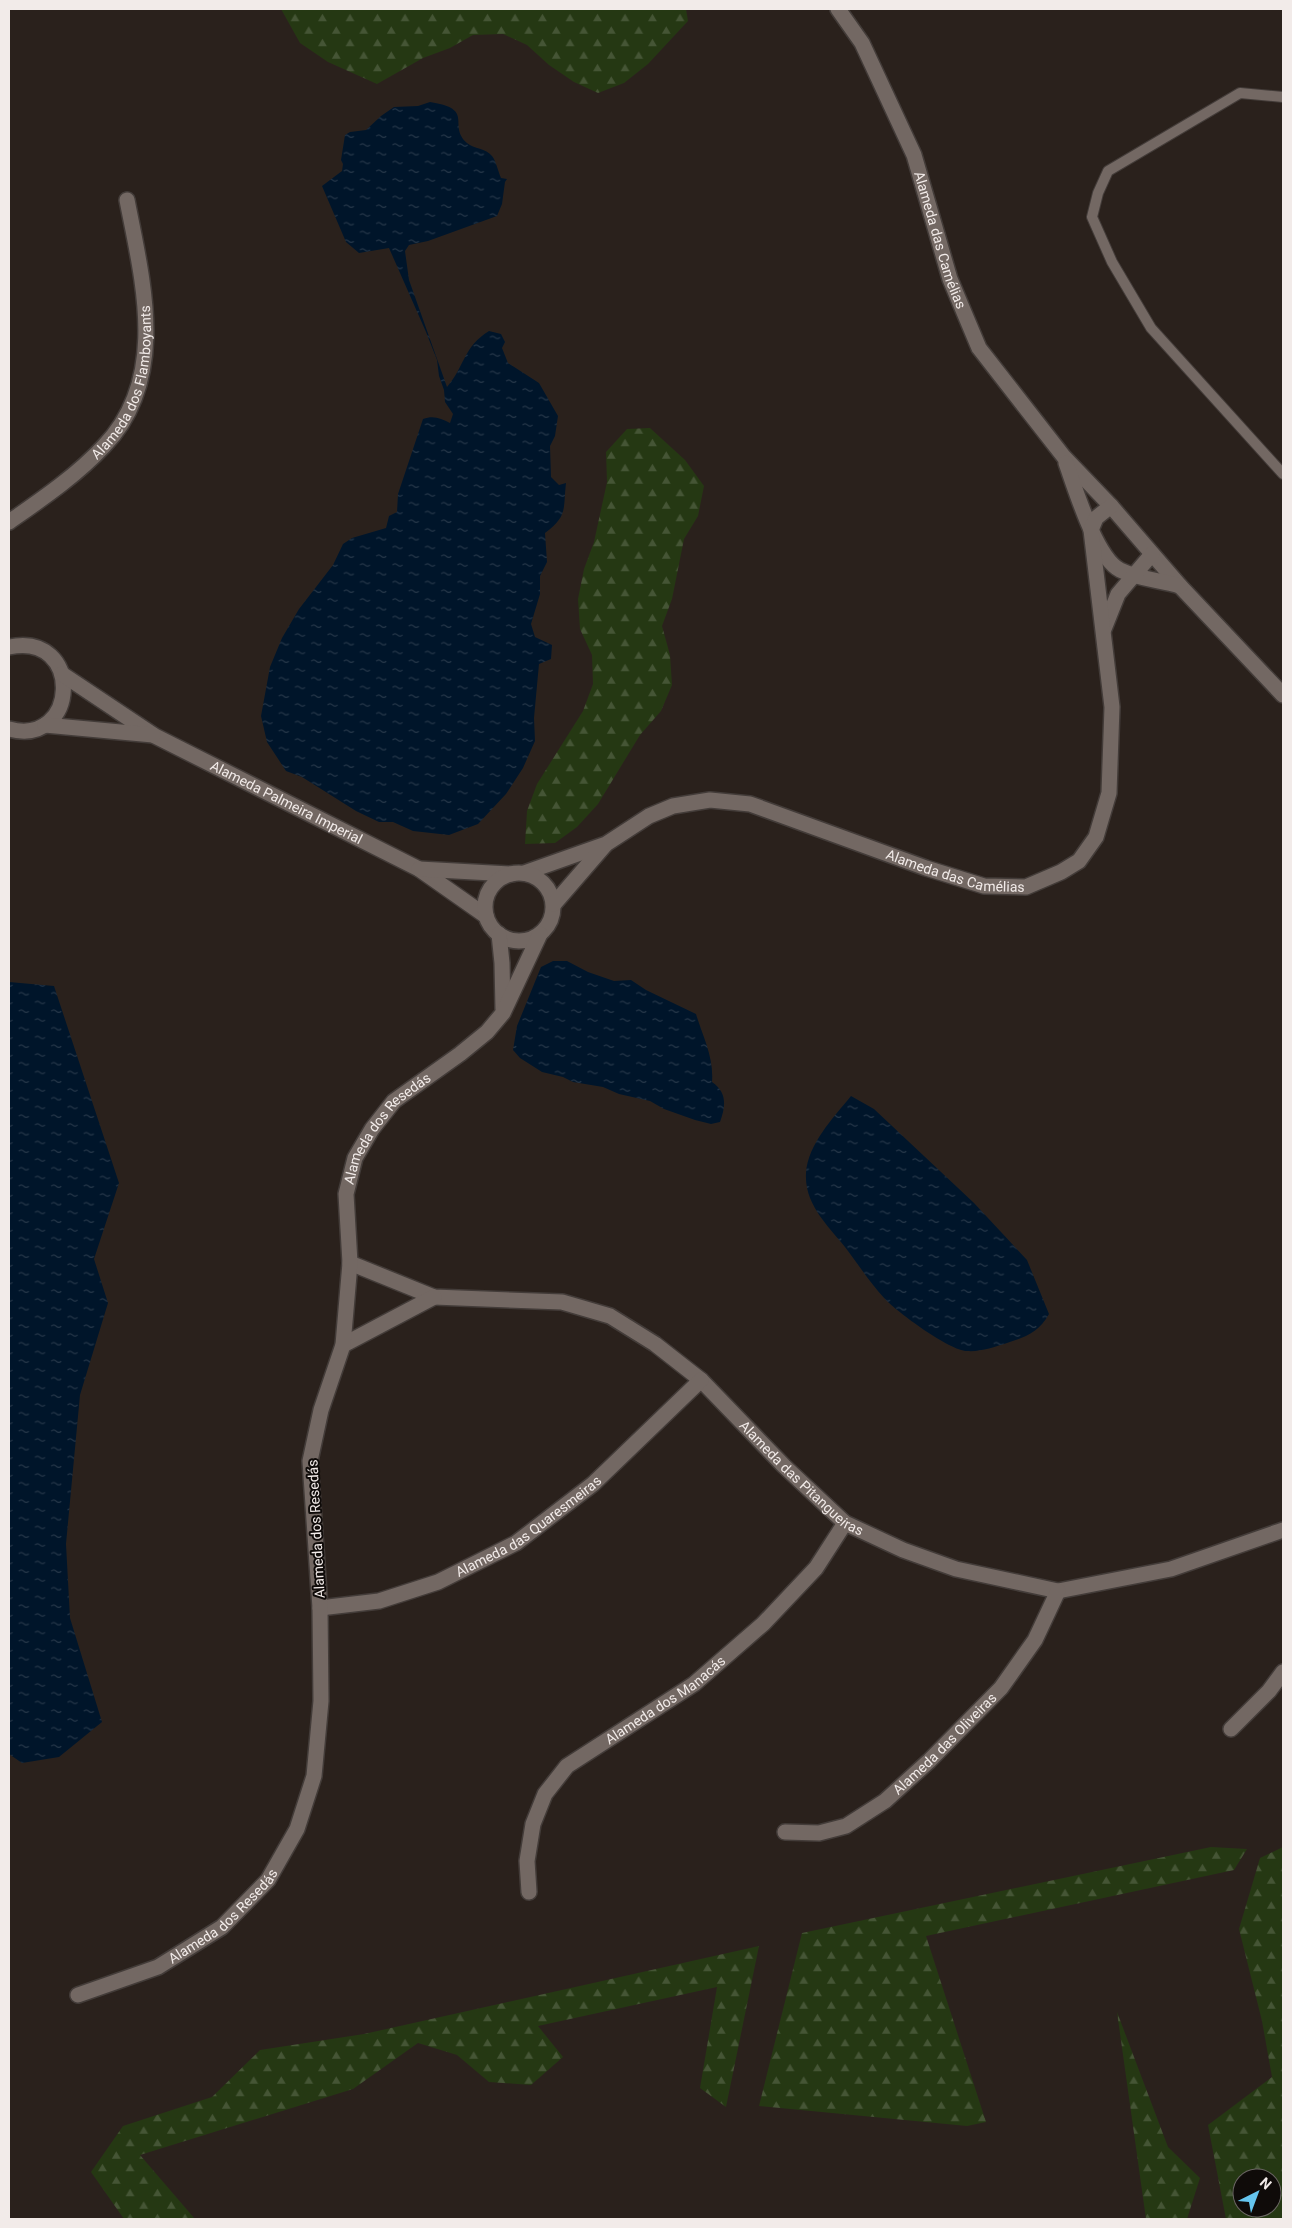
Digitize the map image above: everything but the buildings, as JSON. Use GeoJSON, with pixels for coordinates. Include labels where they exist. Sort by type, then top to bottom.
{"type":"FeatureCollection","features":[{"type":"Feature","properties":{"kind":"street","name":"Alameda das Camélias"},"geometry":{"type":"LineString","coordinates":[[838,9],[862,43],[914,155],[950,279],[979,348],[1064,457],[1111,506],[1180,586],[1283,695]]}},
{"type":"Feature","properties":{"kind":"street","name":"Alameda dos Flamboyants"},"geometry":{"type":"LineString","coordinates":[[9,522],[81,469],[116,431],[131,406],[141,377],[146,351],[146,321],[127,200]]}},
{"type":"Feature","properties":{"kind":"street","name":"Alameda das Camélias"},"geometry":{"type":"LineString","coordinates":[[606,844],[649,816],[673,806],[710,800],[750,804],[926,868],[984,886],[1026,887],[1061,872],[1078,861],[1096,837],[1109,793],[1112,707],[1091,530],[1064,457]]}},
{"type":"Feature","properties":{"kind":"street"},"geometry":{"type":"LineString","coordinates":[[1111,506],[1096,518],[1091,530],[1112,564],[1121,570],[1136,575],[1180,586]]}},
{"type":"Feature","properties":{"kind":"street"},"geometry":{"type":"LineString","coordinates":[[1103,631],[1118,594],[1152,554]]}},
{"type":"Feature","properties":{"kind":"street"},"geometry":{"type":"LineString","coordinates":[[12,644],[33,646],[45,652],[56,662],[62,674],[65,688],[62,703],[55,715],[45,725],[31,730],[12,731]]}},
{"type":"Feature","properties":{"kind":"street"},"geometry":{"type":"LineString","coordinates":[[62,674],[155,736]]}},
{"type":"Feature","properties":{"kind":"street"},"geometry":{"type":"LineString","coordinates":[[45,725],[155,736]]}},
{"type":"Feature","properties":{"kind":"street","name":"Alameda Palmeira Imperial"},"geometry":{"type":"LineString","coordinates":[[155,736],[419,869],[486,916]]}},
{"type":"Feature","properties":{"kind":"street"},"geometry":{"type":"LineString","coordinates":[[419,869],[519,873],[535,877],[544,884],[550,893],[554,904],[552,916],[548,926],[540,934],[531,939],[520,941],[509,939],[499,934],[491,926],[486,916],[486,905],[491,889],[502,878],[519,873],[606,844]]}},
{"type":"Feature","properties":{"kind":"street"},"geometry":{"type":"LineString","coordinates":[[554,904],[606,844]]}},
{"type":"Feature","properties":{"kind":"street"},"geometry":{"type":"LineString","coordinates":[[499,934],[502,963],[503,1013]]}},
{"type":"Feature","properties":{"kind":"street","name":"Alameda dos Resedás"},"geometry":{"type":"LineString","coordinates":[[78,1995],[158,1967],[222,1927],[268,1880],[297,1829],[314,1776],[321,1702],[320,1608],[310,1461],[321,1410],[343,1346],[348,1309],[350,1263],[346,1194],[355,1158],[372,1130],[394,1100],[460,1054],[487,1032],[503,1013],[540,934]]}},
{"type":"Feature","properties":{"kind":"street","name":"Alameda das Pitangueiras"},"geometry":{"type":"LineString","coordinates":[[350,1263],[434,1297],[562,1302],[610,1316],[656,1344],[701,1380],[784,1466],[845,1522],[903,1550],[956,1569],[1058,1591],[1171,1569],[1283,1530]]}},
{"type":"Feature","properties":{"kind":"street"},"geometry":{"type":"LineString","coordinates":[[343,1346],[434,1297]]}},
{"type":"Feature","properties":{"kind":"street","name":"Alameda das Quaresmeiras"},"geometry":{"type":"LineString","coordinates":[[320,1608],[379,1601],[421,1588],[438,1582],[516,1543],[593,1484],[701,1380]]}},
{"type":"Feature","properties":{"kind":"street","name":"Alameda dos Manacás"},"geometry":{"type":"LineString","coordinates":[[529,1892],[528,1861],[532,1824],[545,1794],[567,1766],[694,1684],[763,1624],[816,1568],[845,1522]]}},
{"type":"Feature","properties":{"kind":"street","name":"Alameda das Oliveiras"},"geometry":{"type":"LineString","coordinates":[[785,1832],[819,1833],[846,1826],[885,1800],[929,1761],[1001,1688],[1035,1640],[1058,1591]]}},
{"type":"Feature","properties":{"kind":"street"},"geometry":{"type":"LineString","coordinates":[[1231,1729],[1269,1691],[1283,1672]]}},
{"type":"Feature","properties":{"kind":"lane"},"geometry":{"type":"LineString","coordinates":[[1283,97],[1240,93],[1108,172],[1098,193],[1092,217],[1112,262],[1151,328],[1283,474]]}},
{"type":"Feature","properties":{"kind":"green space"},"geometry":{"type":"Polygon","coordinates":[[[281,9],[686,9],[688,21],[648,64],[624,83],[598,93],[574,82],[549,65],[527,45],[503,34],[473,35],[450,48],[423,58],[377,84],[328,62],[300,43],[281,9]]]}},
{"type":"Feature","properties":{"kind":"green space"},"geometry":{"type":"Polygon","coordinates":[[[650,428],[685,460],[704,486],[698,516],[684,539],[672,599],[662,626],[670,655],[672,685],[661,711],[640,735],[598,804],[577,827],[555,843],[525,844],[527,811],[537,784],[583,711],[593,684],[592,655],[580,629],[578,599],[584,569],[594,542],[607,482],[606,452],[627,429],[650,428]]]}},
{"type":"Feature","properties":{"kind":"green space"},"geometry":{"type":"Polygon","coordinates":[[[1211,1847],[1247,1849],[1234,1870],[926,1936],[986,2122],[967,2126],[759,2106],[802,1933],[1211,1847]]]}},
{"type":"Feature","properties":{"kind":"green space"},"geometry":{"type":"Polygon","coordinates":[[[1283,1847],[1283,2219],[1226,2219],[1208,2125],[1272,2077],[1262,2021],[1239,1929],[1260,1858],[1283,1847]]]}},
{"type":"Feature","properties":{"kind":"green space"},"geometry":{"type":"Polygon","coordinates":[[[759,1946],[726,2107],[700,2088],[717,1987],[538,2026],[563,2057],[531,2085],[489,2082],[457,2055],[418,2043],[353,2089],[140,2155],[195,2219],[124,2219],[91,2172],[123,2126],[212,2097],[260,2050],[364,2034],[759,1946]]]}},
{"type":"Feature","properties":{"kind":"green space"},"geometry":{"type":"Polygon","coordinates":[[[1117,2012],[1168,2147],[1200,2178],[1187,2219],[1146,2219],[1117,2012]]]}},
{"type":"Feature","properties":{"kind":"water"},"geometry":{"type":"Polygon","coordinates":[[[430,102],[444,105],[457,113],[459,130],[467,143],[489,153],[495,161],[501,178],[507,179],[502,204],[497,216],[428,241],[409,245],[405,251],[409,280],[447,387],[458,372],[469,350],[480,337],[489,331],[501,334],[505,342],[502,348],[508,363],[539,383],[558,416],[555,436],[550,446],[551,477],[559,485],[566,483],[561,517],[545,533],[547,562],[540,576],[540,594],[531,624],[535,637],[552,645],[551,659],[539,664],[534,718],[535,741],[523,768],[506,794],[478,824],[449,835],[413,831],[393,822],[379,822],[356,811],[302,777],[286,771],[267,742],[261,716],[270,667],[282,638],[299,609],[333,565],[343,544],[352,538],[386,528],[389,516],[397,512],[398,494],[423,419],[437,418],[450,423],[453,414],[445,402],[437,360],[389,248],[359,253],[346,242],[322,186],[342,171],[343,164],[341,160],[345,135],[350,132],[366,130],[394,107],[418,106],[430,102]]]}},
{"type":"Feature","properties":{"kind":"water"},"geometry":{"type":"Polygon","coordinates":[[[553,961],[567,961],[588,972],[614,981],[631,980],[646,990],[696,1014],[710,1056],[712,1082],[723,1095],[724,1105],[720,1122],[711,1124],[695,1120],[664,1109],[650,1101],[619,1094],[603,1087],[573,1082],[563,1077],[542,1072],[520,1058],[513,1050],[517,1026],[541,967],[553,961]]]}},
{"type":"Feature","properties":{"kind":"water"},"geometry":{"type":"Polygon","coordinates":[[[9,982],[54,986],[119,1183],[94,1259],[108,1303],[80,1395],[66,1544],[70,1618],[102,1722],[59,1757],[22,1763],[9,1754],[9,982]]]}},
{"type":"Feature","properties":{"kind":"water"},"geometry":{"type":"Polygon","coordinates":[[[851,1096],[874,1109],[974,1203],[1027,1260],[1049,1314],[1036,1330],[1020,1338],[987,1349],[967,1351],[959,1349],[937,1338],[912,1321],[891,1305],[875,1287],[826,1224],[814,1206],[806,1185],[808,1162],[816,1142],[829,1122],[851,1096]]]}}]}
